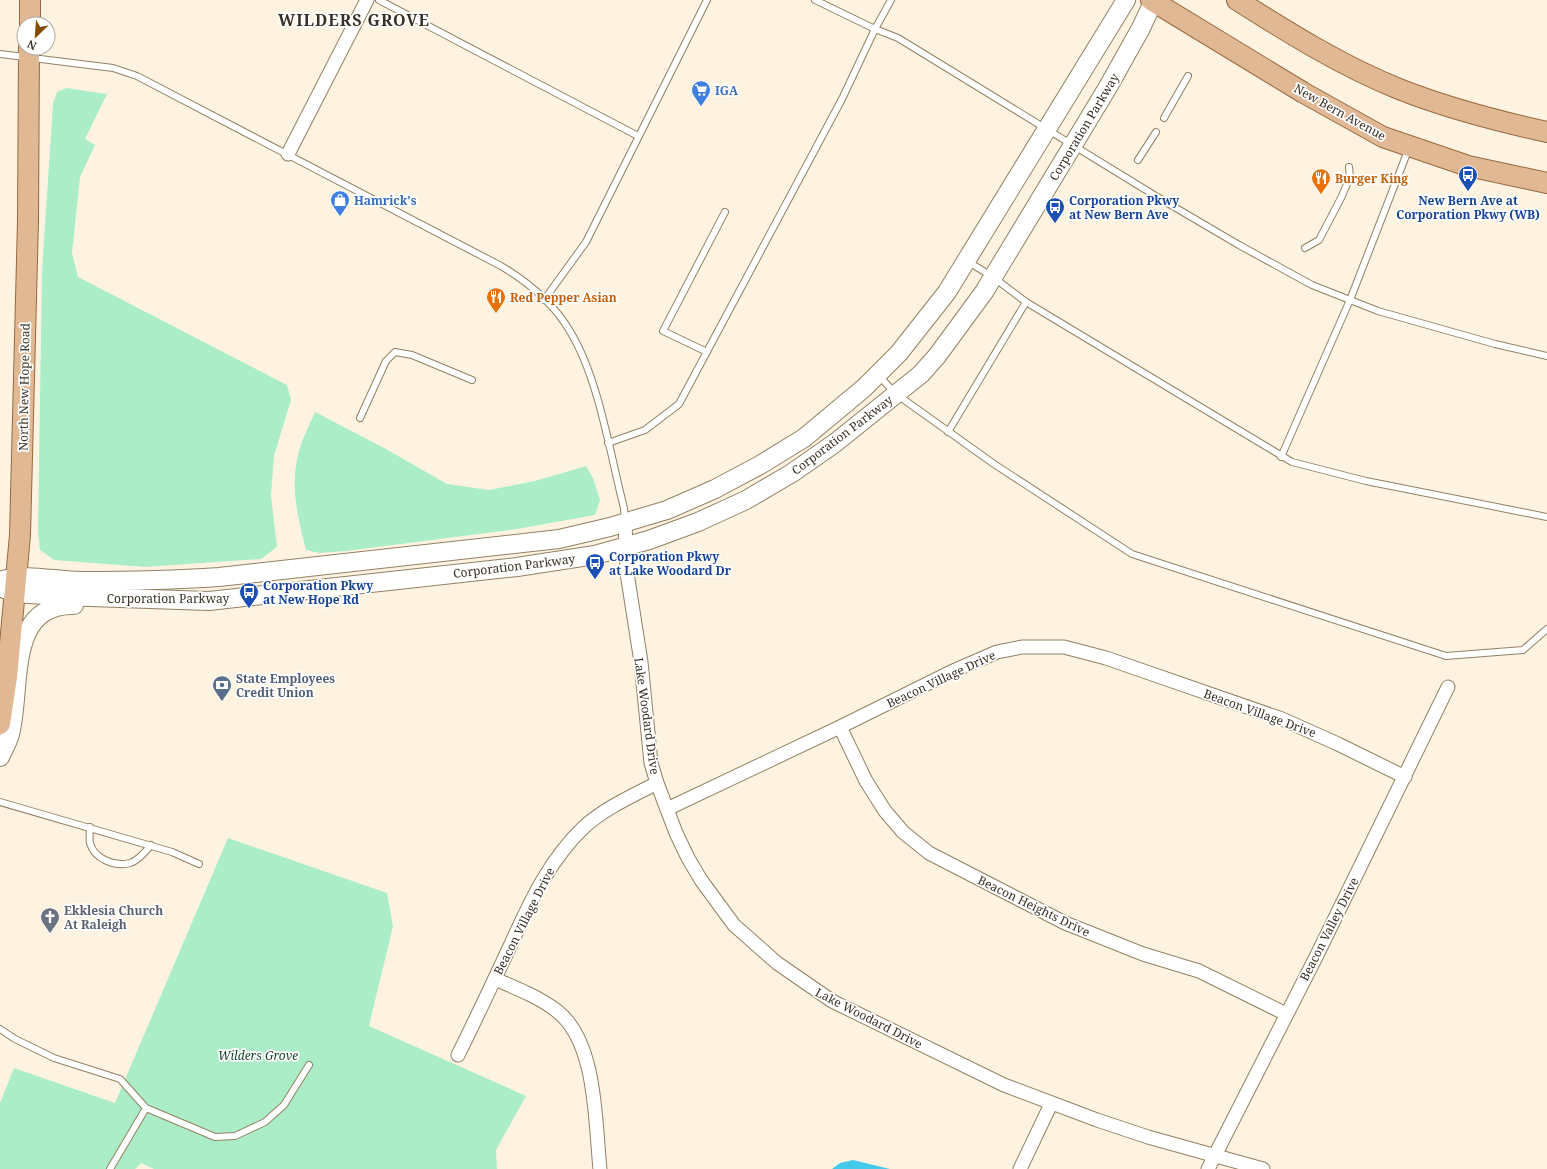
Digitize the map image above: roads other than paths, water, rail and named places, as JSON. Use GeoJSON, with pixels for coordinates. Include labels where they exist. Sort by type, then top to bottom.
{"type":"FeatureCollection","features":[{"type":"Feature","properties":{"kind":"main road"},"geometry":{"type":"LineString","coordinates":[[30,0],[30,16]]}},
{"type":"Feature","properties":{"kind":"main road","name":"Corporation Parkway"},"geometry":{"type":"LineString","coordinates":[[8,584],[167,580],[232,576],[553,540],[625,523],[691,500],[760,465],[824,422],[899,353],[924,323],[967,261],[1126,0]]}},
{"type":"Feature","properties":{"kind":"main road","name":"Corporation Parkway"},"geometry":{"type":"LineString","coordinates":[[8,584],[61,596],[209,601],[544,564],[595,555],[698,522],[769,487],[835,443],[921,374],[937,356],[970,313],[993,277],[1141,28],[1153,0]]}},
{"type":"Feature","properties":{"kind":"main road","name":"New Bern Avenue"},"geometry":{"type":"LineString","coordinates":[[1153,0],[1304,93],[1384,137],[1468,166],[1547,183]]}},
{"type":"Feature","properties":{"kind":"main road"},"geometry":{"type":"LineString","coordinates":[[1237,0],[1345,63],[1399,88],[1452,108],[1547,132]]}},
{"type":"Feature","properties":{"kind":"main road","name":"North New Hope Road"},"geometry":{"type":"LineString","coordinates":[[0,724],[7,677],[8,584],[20,535],[29,56]]}},
{"type":"Feature","properties":{"kind":"main road"},"geometry":{"type":"LineString","coordinates":[[0,757],[10,735],[24,638],[39,616],[58,606],[166,607],[209,601]]}},
{"type":"Feature","properties":{"kind":"street"},"geometry":{"type":"LineString","coordinates":[[288,154],[366,0]]}},
{"type":"Feature","properties":{"kind":"street","name":"Lake Woodard Drive"},"geometry":{"type":"LineString","coordinates":[[625,523],[627,574],[641,662],[652,763],[657,783],[676,833],[701,880],[734,925],[777,963],[832,1001],[997,1081],[1051,1104],[1148,1137],[1263,1169]]}},
{"type":"Feature","properties":{"kind":"street","name":"Beacon Village Drive"},"geometry":{"type":"LineString","coordinates":[[667,808],[840,727],[951,672],[998,652],[1022,647],[1048,646],[1080,650],[1106,658],[1282,719],[1320,735],[1405,777]]}},
{"type":"Feature","properties":{"kind":"street","name":"Beacon Valley Drive"},"geometry":{"type":"LineString","coordinates":[[1208,1169],[1226,1136],[1405,777],[1448,687]]}},
{"type":"Feature","properties":{"kind":"street","name":"Beacon Heights Drive"},"geometry":{"type":"LineString","coordinates":[[840,727],[881,805],[903,832],[929,853],[1065,923],[1143,954],[1199,971],[1286,1014]]}},
{"type":"Feature","properties":{"kind":"street","name":"Beacon Village Drive"},"geometry":{"type":"LineString","coordinates":[[458,1055],[541,882],[564,848],[585,826],[601,814],[657,783]]}},
{"type":"Feature","properties":{"kind":"street"},"geometry":{"type":"LineString","coordinates":[[495,979],[535,998],[558,1012],[572,1028],[582,1044],[588,1062],[600,1169]]}},
{"type":"Feature","properties":{"kind":"street"},"geometry":{"type":"LineString","coordinates":[[1020,1169],[1051,1104]]}},
{"type":"Feature","properties":{"kind":"lane"},"geometry":{"type":"LineString","coordinates":[[379,0],[638,136]]}},
{"type":"Feature","properties":{"kind":"lane"},"geometry":{"type":"LineString","coordinates":[[544,300],[586,242],[707,0]]}},
{"type":"Feature","properties":{"kind":"lane"},"geometry":{"type":"LineString","coordinates":[[815,0],[875,29],[898,38],[1072,146],[1244,248],[1312,285],[1378,311],[1482,340],[1547,356]]}},
{"type":"Feature","properties":{"kind":"lane"},"geometry":{"type":"LineString","coordinates":[[608,443],[645,430],[679,404],[842,99],[875,29],[891,0]]}},
{"type":"Feature","properties":{"kind":"lane"},"geometry":{"type":"LineString","coordinates":[[0,54],[16,53]]}},
{"type":"Feature","properties":{"kind":"lane"},"geometry":{"type":"LineString","coordinates":[[46,56],[113,68],[137,76],[513,273],[562,318],[578,346],[589,372],[608,443],[624,508],[625,523]]}},
{"type":"Feature","properties":{"kind":"lane"},"geometry":{"type":"LineString","coordinates":[[1164,118],[1188,76]]}},
{"type":"Feature","properties":{"kind":"lane"},"geometry":{"type":"LineString","coordinates":[[1138,160],[1156,132]]}},
{"type":"Feature","properties":{"kind":"lane"},"geometry":{"type":"LineString","coordinates":[[1281,456],[1350,300],[1410,146]]}},
{"type":"Feature","properties":{"kind":"lane"},"geometry":{"type":"LineString","coordinates":[[1305,248],[1319,240],[1342,198],[1350,177],[1349,167]]}},
{"type":"Feature","properties":{"kind":"lane"},"geometry":{"type":"LineString","coordinates":[[706,352],[663,331],[726,212]]}},
{"type":"Feature","properties":{"kind":"lane"},"geometry":{"type":"LineString","coordinates":[[967,261],[993,277],[1026,302],[1292,462],[1366,481],[1547,517]]}},
{"type":"Feature","properties":{"kind":"lane"},"geometry":{"type":"LineString","coordinates":[[948,432],[1026,302]]}},
{"type":"Feature","properties":{"kind":"lane"},"geometry":{"type":"LineString","coordinates":[[360,418],[386,361],[395,352],[412,355],[472,380]]}},
{"type":"Feature","properties":{"kind":"lane"},"geometry":{"type":"LineString","coordinates":[[877,374],[896,394],[948,432],[1003,470],[1132,554],[1446,656],[1523,650],[1547,629]]}},
{"type":"Feature","properties":{"kind":"lane"},"geometry":{"type":"LineString","coordinates":[[0,802],[151,845],[200,864]]}},
{"type":"Feature","properties":{"kind":"lane"},"geometry":{"type":"LineString","coordinates":[[90,827],[90,843],[97,856],[114,864],[130,863],[142,856],[151,845]]}},
{"type":"Feature","properties":{"kind":"lane"},"geometry":{"type":"LineString","coordinates":[[0,1029],[15,1039],[54,1058],[120,1079],[146,1108],[215,1137],[235,1136],[265,1122],[284,1106],[309,1065]]}},
{"type":"Feature","properties":{"kind":"lane"},"geometry":{"type":"LineString","coordinates":[[110,1169],[146,1108]]}},
{"type":"Feature","properties":{"kind":"water"},"geometry":{"type":"Polygon","coordinates":[[[853,1160],[890,1169],[832,1169],[840,1163],[853,1160]]]}},
{"type":"Feature","properties":{"kind":"place","name":"IGA"},"geometry":{"type":"Point","coordinates":[701,107]}},
{"type":"Feature","properties":{"kind":"place","name":"New Bern Ave at Corporation Pkwy (WB)"},"geometry":{"type":"Point","coordinates":[1468,192]}},
{"type":"Feature","properties":{"kind":"place","name":"Burger King"},"geometry":{"type":"Point","coordinates":[1321,195]}},
{"type":"Feature","properties":{"kind":"place","name":"Hamrick's"},"geometry":{"type":"Point","coordinates":[340,217]}},
{"type":"Feature","properties":{"kind":"place","name":"Corporation Pkwy at New Bern Ave"},"geometry":{"type":"Point","coordinates":[1055,224]}},
{"type":"Feature","properties":{"kind":"place","name":"Red Pepper Asian"},"geometry":{"type":"Point","coordinates":[496,314]}},
{"type":"Feature","properties":{"kind":"place","name":"Corporation Pkwy at Lake Woodard Dr"},"geometry":{"type":"Point","coordinates":[595,580]}},
{"type":"Feature","properties":{"kind":"place","name":"Corporation Pkwy at New Hope Rd"},"geometry":{"type":"Point","coordinates":[249,609]}},
{"type":"Feature","properties":{"kind":"place","name":"State Employees Credit Union"},"geometry":{"type":"Point","coordinates":[222,702]}},
{"type":"Feature","properties":{"kind":"place","name":"Ekklesia Church At Raleigh"},"geometry":{"type":"Point","coordinates":[50,934]}},
{"type":"Feature","properties":{"kind":"district","name":"WILDERS GROVE"},"geometry":{"type":"Point","coordinates":[354,20]}},
{"type":"Feature","properties":{"kind":"park label","name":"Wilders Grove"},"geometry":{"type":"Point","coordinates":[258,1055]}}]}
